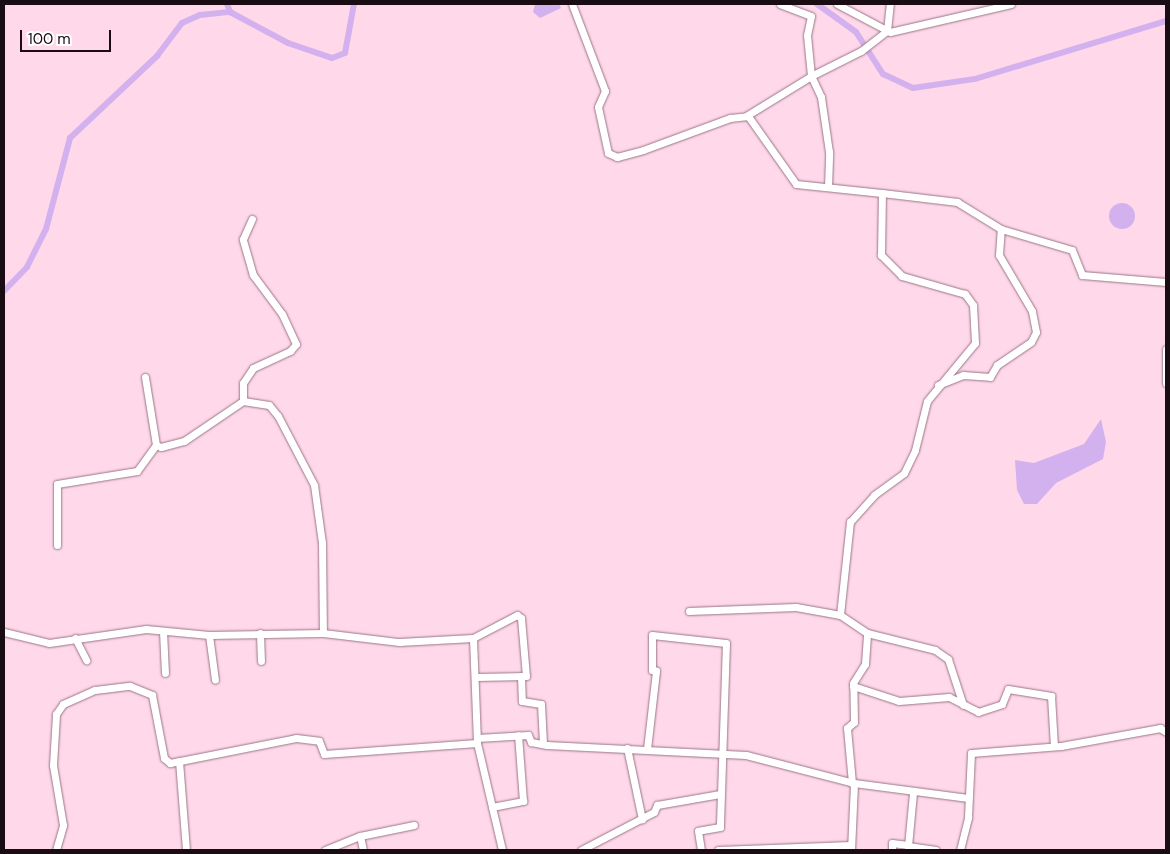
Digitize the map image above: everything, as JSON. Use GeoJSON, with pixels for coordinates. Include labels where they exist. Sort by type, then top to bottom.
{"type":"FeatureCollection","features":[{"type":"Feature","properties":{"kind":"street"},"geometry":{"type":"LineString","coordinates":[[572,4],[578,9],[605,91],[598,106],[608,153],[617,157],[643,150],[711,124],[746,116],[811,76],[861,51],[887,31],[1010,4]]}},
{"type":"Feature","properties":{"kind":"street"},"geometry":{"type":"LineString","coordinates":[[780,4],[811,16],[807,35],[811,76],[821,97],[829,152],[828,187]]}},
{"type":"Feature","properties":{"kind":"street"},"geometry":{"type":"LineString","coordinates":[[837,4],[887,31]]}},
{"type":"Feature","properties":{"kind":"street"},"geometry":{"type":"LineString","coordinates":[[887,31],[890,4]]}},
{"type":"Feature","properties":{"kind":"street"},"geometry":{"type":"LineString","coordinates":[[746,116],[796,184],[945,198],[1001,228],[1072,250],[1082,275],[1166,282]]}},
{"type":"Feature","properties":{"kind":"street"},"geometry":{"type":"LineString","coordinates":[[840,615],[850,522],[874,495],[904,473],[915,450],[927,401],[938,385],[975,343],[973,305],[965,294],[915,280],[891,268],[881,255],[882,193]]}},
{"type":"Feature","properties":{"kind":"street"},"geometry":{"type":"LineString","coordinates":[[243,401],[243,383],[253,368],[296,344],[282,314],[253,275],[243,239],[252,219]]}},
{"type":"Feature","properties":{"kind":"street"},"geometry":{"type":"LineString","coordinates":[[938,385],[963,375],[990,377],[997,365],[1030,342],[1036,332],[1032,310],[1000,255],[1001,228]]}},
{"type":"Feature","properties":{"kind":"street"},"geometry":{"type":"LineString","coordinates":[[1166,349],[1166,383]]}},
{"type":"Feature","properties":{"kind":"street"},"geometry":{"type":"LineString","coordinates":[[144,377],[156,445]]}},
{"type":"Feature","properties":{"kind":"street"},"geometry":{"type":"LineString","coordinates":[[57,545],[57,484],[137,471],[156,445],[184,441],[243,401],[269,405],[314,486],[322,543],[323,633]]}},
{"type":"Feature","properties":{"kind":"street"},"geometry":{"type":"LineString","coordinates":[[689,610],[796,607],[840,615],[867,633],[935,650],[948,659],[963,705]]}},
{"type":"Feature","properties":{"kind":"street"},"geometry":{"type":"LineString","coordinates":[[4,632],[49,643],[75,638],[163,631],[209,635],[323,633],[399,642],[473,638],[520,615],[526,676],[478,677]]}},
{"type":"Feature","properties":{"kind":"street"},"geometry":{"type":"LineString","coordinates":[[163,631],[164,673]]}},
{"type":"Feature","properties":{"kind":"street"},"geometry":{"type":"LineString","coordinates":[[260,633],[261,661]]}},
{"type":"Feature","properties":{"kind":"street"},"geometry":{"type":"LineString","coordinates":[[718,850],[852,848],[853,783],[847,728],[854,722],[853,686],[865,664],[867,633]]}},
{"type":"Feature","properties":{"kind":"street"},"geometry":{"type":"LineString","coordinates":[[209,635],[215,680]]}},
{"type":"Feature","properties":{"kind":"street"},"geometry":{"type":"LineString","coordinates":[[647,749],[656,671],[652,670],[652,635],[726,643],[720,753],[720,827],[698,831],[701,850]]}},
{"type":"Feature","properties":{"kind":"street"},"geometry":{"type":"LineString","coordinates":[[75,638],[86,660]]}},
{"type":"Feature","properties":{"kind":"street"},"geometry":{"type":"LineString","coordinates":[[473,638],[478,677],[477,740],[502,850]]}},
{"type":"Feature","properties":{"kind":"street"},"geometry":{"type":"LineString","coordinates":[[521,676],[522,701],[541,704],[543,744]]}},
{"type":"Feature","properties":{"kind":"street"},"geometry":{"type":"LineString","coordinates":[[56,850],[63,825],[52,765],[56,714],[64,704],[95,690],[130,686],[152,695],[164,758],[170,763],[296,738],[319,741],[324,754],[528,735],[531,742],[543,744],[746,755],[853,783],[913,793],[968,798]]}},
{"type":"Feature","properties":{"kind":"street"},"geometry":{"type":"LineString","coordinates":[[853,686],[899,701],[949,697],[978,712],[993,710],[1008,689],[1051,696],[1054,746]]}},
{"type":"Feature","properties":{"kind":"street"},"geometry":{"type":"LineString","coordinates":[[960,850],[967,830],[971,753],[1054,746],[1160,728],[1166,732]]}},
{"type":"Feature","properties":{"kind":"street"},"geometry":{"type":"LineString","coordinates":[[492,807],[523,801],[518,735]]}},
{"type":"Feature","properties":{"kind":"street"},"geometry":{"type":"LineString","coordinates":[[627,748],[642,818]]}},
{"type":"Feature","properties":{"kind":"street"},"geometry":{"type":"LineString","coordinates":[[179,761],[186,850]]}},
{"type":"Feature","properties":{"kind":"street"},"geometry":{"type":"LineString","coordinates":[[908,845],[913,793]]}},
{"type":"Feature","properties":{"kind":"street"},"geometry":{"type":"LineString","coordinates":[[581,850],[642,818],[657,805],[720,794]]}},
{"type":"Feature","properties":{"kind":"street"},"geometry":{"type":"LineString","coordinates":[[325,850],[360,836],[414,825]]}},
{"type":"Feature","properties":{"kind":"street"},"geometry":{"type":"LineString","coordinates":[[360,836],[363,850]]}},
{"type":"Feature","properties":{"kind":"street"},"geometry":{"type":"LineString","coordinates":[[892,850],[892,843],[936,850]]}},
{"type":"Feature","properties":{"kind":"shaded area"},"geometry":{"type":"Polygon","coordinates":[[[535,4],[559,4],[561,8],[540,18],[533,12],[535,4]]]}},
{"type":"Feature","properties":{"kind":"shaded area"},"geometry":{"type":"Polygon","coordinates":[[[1122,203],[1131,207],[1135,216],[1131,225],[1122,229],[1113,225],[1109,216],[1113,207],[1122,203]]]}},
{"type":"Feature","properties":{"kind":"shaded area"},"geometry":{"type":"Polygon","coordinates":[[[1101,419],[1106,442],[1103,459],[1056,483],[1037,504],[1024,504],[1017,490],[1015,460],[1034,463],[1084,444],[1101,419]]]}},
{"type":"Feature","properties":{"kind":"waterway"},"geometry":{"type":"LineString","coordinates":[[227,4],[230,12],[288,43],[332,58],[345,53],[354,4]]}},
{"type":"Feature","properties":{"kind":"waterway"},"geometry":{"type":"LineString","coordinates":[[817,4],[856,32],[883,74],[913,88],[975,79],[1166,21]]}},
{"type":"Feature","properties":{"kind":"waterway"},"geometry":{"type":"LineString","coordinates":[[4,291],[27,267],[46,229],[70,138],[157,56],[182,23],[200,15],[230,12]]}}]}
